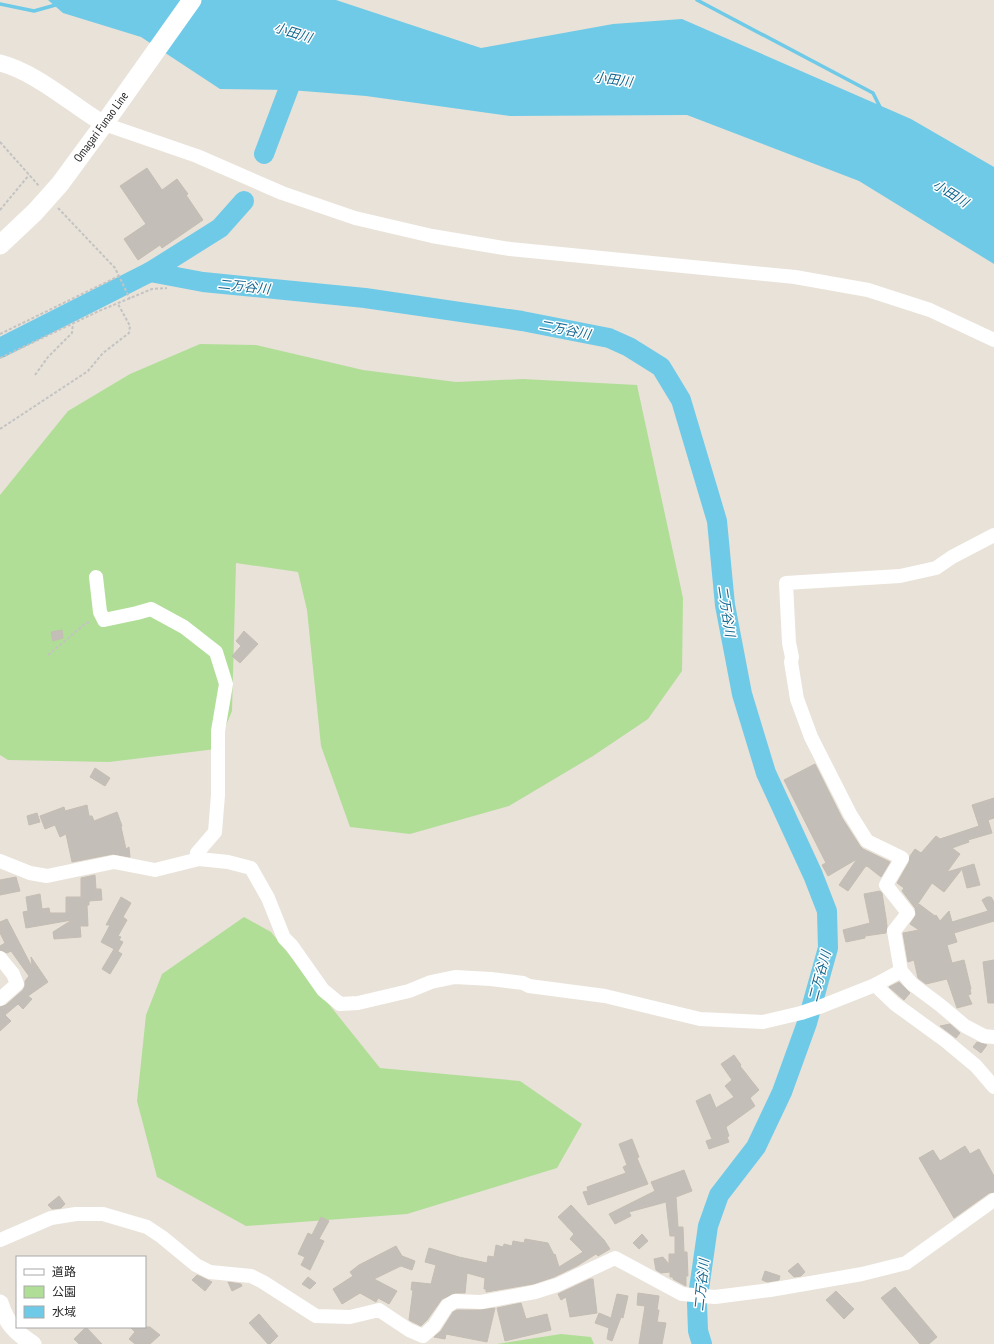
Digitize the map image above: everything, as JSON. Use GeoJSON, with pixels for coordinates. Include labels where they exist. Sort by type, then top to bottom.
{"type":"FeatureCollection","features":[{"type":"Feature","properties":{"kind":"main road","name":"Omagari Funao Line"},"geometry":{"type":"LineString","coordinates":[[0,245],[35,212],[60,184],[192,0]]}},
{"type":"Feature","properties":{"kind":"street"},"geometry":{"type":"LineString","coordinates":[[0,63],[12,66],[34,77],[108,118],[282,193],[362,220],[432,236],[510,249],[795,277],[868,290],[930,310],[994,340]]}},
{"type":"Feature","properties":{"kind":"street"},"geometry":{"type":"LineString","coordinates":[[994,536],[952,557],[936,568],[900,576],[786,583],[788,643],[792,657],[791,662],[797,699],[811,737],[837,789],[867,841],[902,858],[886,885],[908,913],[894,931],[901,971],[912,984],[965,1026],[984,1036],[994,1037]]}},
{"type":"Feature","properties":{"kind":"street"},"geometry":{"type":"LineString","coordinates":[[96,577],[100,612],[104,620],[151,609],[184,627],[216,652],[226,684],[218,731],[218,795],[215,832],[197,853],[200,859]]}},
{"type":"Feature","properties":{"kind":"street"},"geometry":{"type":"LineString","coordinates":[[0,861],[30,873],[46,876],[114,862],[155,870],[200,859],[228,862],[251,868],[268,898],[284,938],[292,946],[323,990],[340,1004],[358,1003],[409,991],[431,982],[455,977],[523,983],[529,986],[605,996],[700,1019],[763,1022],[801,1013],[822,1006],[875,985],[901,971]]}},
{"type":"Feature","properties":{"kind":"street"},"geometry":{"type":"LineString","coordinates":[[0,958],[13,974],[17,984],[0,999]]}},
{"type":"Feature","properties":{"kind":"street"},"geometry":{"type":"LineString","coordinates":[[875,985],[895,1004],[976,1066],[994,1087]]}},
{"type":"Feature","properties":{"kind":"street"},"geometry":{"type":"LineString","coordinates":[[0,1240],[51,1218],[76,1214],[103,1214],[147,1227],[162,1237],[196,1265],[210,1272],[251,1276],[316,1316],[350,1317],[379,1310],[409,1330],[423,1336],[434,1326],[447,1306],[455,1301],[481,1302],[535,1292],[557,1285],[614,1258],[682,1294],[715,1297],[770,1290],[862,1274],[906,1263],[994,1200]]}},
{"type":"Feature","properties":{"kind":"street"},"geometry":{"type":"LineString","coordinates":[[0,1303],[4,1316],[18,1334],[33,1344]]}},
{"type":"Feature","properties":{"kind":"path"},"geometry":{"type":"LineString","coordinates":[[0,142],[39,186]]}},
{"type":"Feature","properties":{"kind":"path"},"geometry":{"type":"LineString","coordinates":[[0,210],[29,175]]}},
{"type":"Feature","properties":{"kind":"path"},"geometry":{"type":"LineString","coordinates":[[55,204],[115,268],[130,299]]}},
{"type":"Feature","properties":{"kind":"path"},"geometry":{"type":"LineString","coordinates":[[0,334],[119,277]]}},
{"type":"Feature","properties":{"kind":"path"},"geometry":{"type":"LineString","coordinates":[[0,358],[73,323],[152,289],[167,288]]}},
{"type":"Feature","properties":{"kind":"path"},"geometry":{"type":"LineString","coordinates":[[0,429],[88,371],[103,353],[129,333],[130,326],[118,304]]}},
{"type":"Feature","properties":{"kind":"path"},"geometry":{"type":"LineString","coordinates":[[35,375],[48,357],[72,333],[73,323]]}},
{"type":"Feature","properties":{"kind":"path"},"geometry":{"type":"LineString","coordinates":[[48,655],[86,623],[104,620]]}},
{"type":"Feature","properties":{"kind":"green space"},"geometry":{"type":"Polygon","coordinates":[[[200,344],[256,345],[363,370],[456,382],[523,379],[637,385],[683,598],[682,671],[648,719],[593,756],[509,806],[410,834],[350,827],[321,746],[307,610],[298,572],[236,563],[232,711],[216,749],[109,762],[8,760],[0,755],[0,495],[68,411],[130,374],[200,344]]]}},
{"type":"Feature","properties":{"kind":"green space"},"geometry":{"type":"Polygon","coordinates":[[[244,917],[271,932],[380,1068],[520,1081],[582,1124],[557,1168],[407,1214],[246,1226],[157,1177],[137,1101],[146,1015],[162,974],[244,917]]]}},
{"type":"Feature","properties":{"kind":"green space"},"geometry":{"type":"Polygon","coordinates":[[[561,1334],[591,1337],[594,1344],[497,1344],[561,1334]]]}},
{"type":"Feature","properties":{"kind":"water","name":"小田川"},"geometry":{"type":"Polygon","coordinates":[[[48,0],[336,0],[481,48],[613,24],[682,19],[911,119],[994,167],[994,264],[859,181],[687,115],[510,116],[366,96],[290,90],[220,89],[141,37],[63,13],[48,0]]]}},
{"type":"Feature","properties":{"kind":"building"},"geometry":{"type":"Polygon","coordinates":[[[147,168],[162,190],[177,179],[188,194],[186,195],[203,220],[162,248],[160,245],[138,260],[124,239],[146,224],[120,186],[147,168]]]}},
{"type":"Feature","properties":{"kind":"building"},"geometry":{"type":"Polygon","coordinates":[[[62,630],[63,638],[53,641],[51,632],[62,630]]]}},
{"type":"Feature","properties":{"kind":"building"},"geometry":{"type":"Polygon","coordinates":[[[244,631],[258,644],[240,663],[232,656],[241,646],[236,641],[244,631]]]}},
{"type":"Feature","properties":{"kind":"building"},"geometry":{"type":"Polygon","coordinates":[[[815,764],[842,818],[860,846],[863,849],[890,862],[881,877],[867,866],[865,867],[848,891],[839,885],[857,859],[828,876],[822,865],[826,863],[784,780],[815,764]]]}},
{"type":"Feature","properties":{"kind":"building"},"geometry":{"type":"Polygon","coordinates":[[[95,768],[110,778],[105,786],[90,777],[95,768]]]}},
{"type":"Feature","properties":{"kind":"building"},"geometry":{"type":"Polygon","coordinates":[[[994,798],[994,818],[988,820],[992,833],[968,840],[969,842],[952,848],[960,854],[947,872],[974,864],[980,885],[967,888],[962,869],[944,892],[932,883],[915,908],[902,891],[904,888],[897,883],[915,849],[921,853],[936,836],[940,839],[979,826],[972,805],[994,798]]]}},
{"type":"Feature","properties":{"kind":"building"},"geometry":{"type":"Polygon","coordinates":[[[87,805],[89,816],[92,816],[94,821],[117,812],[122,826],[126,849],[129,847],[130,857],[113,854],[72,862],[66,834],[60,837],[55,825],[45,829],[40,816],[64,807],[65,811],[87,805]]]}},
{"type":"Feature","properties":{"kind":"building"},"geometry":{"type":"Polygon","coordinates":[[[37,813],[40,822],[29,825],[27,816],[37,813]]]}},
{"type":"Feature","properties":{"kind":"building"},"geometry":{"type":"Polygon","coordinates":[[[95,875],[96,889],[101,889],[102,900],[89,901],[89,905],[87,905],[88,926],[80,926],[81,937],[54,939],[53,932],[72,920],[26,928],[23,912],[28,911],[26,897],[40,894],[42,909],[49,908],[50,913],[66,913],[66,897],[81,897],[81,878],[95,875]]]}},
{"type":"Feature","properties":{"kind":"building"},"geometry":{"type":"Polygon","coordinates":[[[16,877],[20,891],[0,895],[0,880],[16,877]]]}},
{"type":"Feature","properties":{"kind":"building"},"geometry":{"type":"Polygon","coordinates":[[[880,891],[882,893],[886,918],[886,933],[865,936],[865,938],[846,942],[843,930],[870,923],[864,894],[880,891]]]}},
{"type":"Feature","properties":{"kind":"building"},"geometry":{"type":"Polygon","coordinates":[[[121,897],[131,903],[123,917],[127,920],[118,936],[121,937],[119,940],[123,942],[118,951],[101,942],[110,925],[106,925],[121,897]]]}},
{"type":"Feature","properties":{"kind":"building"},"geometry":{"type":"Polygon","coordinates":[[[987,897],[991,897],[994,902],[994,921],[954,933],[957,942],[947,945],[952,963],[964,960],[971,989],[971,994],[968,995],[972,1004],[957,1008],[947,979],[926,984],[918,978],[914,960],[908,962],[903,933],[919,930],[910,924],[916,915],[915,909],[919,904],[935,916],[936,915],[940,921],[949,911],[952,922],[988,911],[982,900],[987,897]]]}},
{"type":"Feature","properties":{"kind":"building"},"geometry":{"type":"Polygon","coordinates":[[[7,919],[32,967],[31,957],[48,982],[28,996],[32,999],[23,1009],[18,1004],[5,1015],[11,1021],[0,1031],[0,1007],[6,1005],[23,990],[25,981],[29,976],[11,951],[7,953],[0,950],[0,946],[5,943],[0,933],[0,922],[7,919]]]}},
{"type":"Feature","properties":{"kind":"building"},"geometry":{"type":"Polygon","coordinates":[[[114,949],[122,954],[110,974],[102,969],[114,949]]]}},
{"type":"Feature","properties":{"kind":"building"},"geometry":{"type":"Polygon","coordinates":[[[994,960],[994,1003],[988,1003],[983,962],[994,960]]]}},
{"type":"Feature","properties":{"kind":"building"},"geometry":{"type":"Polygon","coordinates":[[[899,982],[910,993],[904,1000],[889,987],[899,982]]]}},
{"type":"Feature","properties":{"kind":"building"},"geometry":{"type":"Polygon","coordinates":[[[950,1024],[960,1033],[956,1038],[940,1026],[950,1024]]]}},
{"type":"Feature","properties":{"kind":"building"},"geometry":{"type":"Polygon","coordinates":[[[977,1042],[987,1045],[981,1053],[973,1047],[977,1042]]]}},
{"type":"Feature","properties":{"kind":"building"},"geometry":{"type":"Polygon","coordinates":[[[734,1055],[741,1065],[740,1066],[759,1090],[750,1098],[755,1106],[726,1127],[729,1142],[709,1149],[706,1141],[712,1139],[696,1101],[710,1094],[716,1108],[734,1097],[725,1086],[732,1080],[721,1064],[734,1055]]]}},
{"type":"Feature","properties":{"kind":"building"},"geometry":{"type":"Polygon","coordinates":[[[632,1139],[639,1157],[637,1158],[648,1184],[588,1205],[583,1192],[588,1191],[587,1187],[626,1173],[623,1167],[627,1165],[619,1144],[632,1139]]]}},
{"type":"Feature","properties":{"kind":"building"},"geometry":{"type":"Polygon","coordinates":[[[965,1146],[970,1154],[979,1149],[994,1176],[994,1192],[989,1193],[954,1218],[919,1158],[933,1150],[940,1161],[965,1146]]]}},
{"type":"Feature","properties":{"kind":"building"},"geometry":{"type":"Polygon","coordinates":[[[684,1170],[692,1191],[676,1197],[678,1227],[683,1227],[684,1252],[687,1252],[688,1276],[686,1276],[686,1286],[673,1279],[673,1277],[670,1277],[670,1272],[661,1273],[656,1270],[654,1259],[663,1257],[669,1264],[669,1254],[675,1254],[675,1236],[670,1236],[666,1202],[629,1212],[631,1216],[615,1224],[609,1214],[655,1191],[651,1182],[684,1170]]]}},
{"type":"Feature","properties":{"kind":"building"},"geometry":{"type":"Polygon","coordinates":[[[59,1196],[65,1204],[61,1208],[52,1209],[48,1205],[59,1196]]]}},
{"type":"Feature","properties":{"kind":"building"},"geometry":{"type":"Polygon","coordinates":[[[571,1205],[604,1240],[610,1249],[598,1256],[596,1254],[577,1266],[554,1277],[533,1284],[486,1292],[486,1289],[484,1289],[485,1278],[467,1273],[465,1293],[455,1293],[442,1299],[421,1326],[409,1320],[413,1290],[411,1290],[412,1282],[431,1284],[436,1265],[425,1262],[429,1248],[459,1257],[487,1263],[488,1256],[494,1257],[496,1245],[503,1247],[504,1244],[512,1246],[513,1241],[524,1243],[525,1239],[548,1243],[554,1255],[555,1254],[559,1267],[583,1252],[570,1239],[574,1234],[558,1217],[571,1205]]]}},
{"type":"Feature","properties":{"kind":"building"},"geometry":{"type":"Polygon","coordinates":[[[321,1217],[329,1221],[319,1239],[324,1241],[310,1270],[301,1265],[305,1257],[298,1254],[308,1233],[312,1235],[321,1217]]]}},
{"type":"Feature","properties":{"kind":"building"},"geometry":{"type":"Polygon","coordinates":[[[642,1234],[648,1241],[639,1249],[633,1243],[642,1234]]]}},
{"type":"Feature","properties":{"kind":"building"},"geometry":{"type":"Polygon","coordinates":[[[396,1246],[402,1256],[415,1261],[412,1270],[401,1266],[374,1279],[397,1291],[389,1304],[378,1298],[376,1302],[360,1293],[342,1304],[333,1289],[353,1276],[350,1272],[359,1265],[396,1246]]]}},
{"type":"Feature","properties":{"kind":"building"},"geometry":{"type":"Polygon","coordinates":[[[798,1263],[805,1272],[801,1276],[794,1277],[788,1271],[798,1263]]]}},
{"type":"Feature","properties":{"kind":"building"},"geometry":{"type":"Polygon","coordinates":[[[765,1271],[780,1276],[779,1280],[767,1282],[762,1280],[765,1271]]]}},
{"type":"Feature","properties":{"kind":"building"},"geometry":{"type":"Polygon","coordinates":[[[197,1275],[212,1282],[205,1291],[192,1280],[197,1275]]]}},
{"type":"Feature","properties":{"kind":"building"},"geometry":{"type":"Polygon","coordinates":[[[308,1277],[316,1283],[310,1289],[302,1284],[308,1277]]]}},
{"type":"Feature","properties":{"kind":"building"},"geometry":{"type":"Polygon","coordinates":[[[593,1279],[597,1313],[570,1317],[566,1297],[561,1300],[558,1294],[593,1279]]]}},
{"type":"Feature","properties":{"kind":"building"},"geometry":{"type":"Polygon","coordinates":[[[228,1282],[241,1284],[242,1286],[232,1291],[228,1282]]]}},
{"type":"Feature","properties":{"kind":"building"},"geometry":{"type":"Polygon","coordinates":[[[895,1287],[937,1337],[929,1344],[920,1344],[881,1298],[895,1287]]]}},
{"type":"Feature","properties":{"kind":"building"},"geometry":{"type":"Polygon","coordinates":[[[836,1291],[854,1309],[844,1319],[826,1300],[836,1291]]]}},
{"type":"Feature","properties":{"kind":"building"},"geometry":{"type":"Polygon","coordinates":[[[638,1293],[659,1296],[657,1322],[666,1323],[662,1344],[639,1344],[645,1306],[637,1305],[638,1293]]]}},
{"type":"Feature","properties":{"kind":"building"},"geometry":{"type":"Polygon","coordinates":[[[617,1294],[628,1296],[623,1318],[621,1317],[612,1341],[607,1339],[609,1328],[595,1323],[599,1313],[611,1318],[617,1294]]]}},
{"type":"Feature","properties":{"kind":"building"},"geometry":{"type":"Polygon","coordinates":[[[521,1303],[526,1319],[547,1314],[551,1330],[505,1341],[497,1308],[521,1303]]]}},
{"type":"Feature","properties":{"kind":"building"},"geometry":{"type":"Polygon","coordinates":[[[495,1308],[487,1342],[446,1334],[445,1339],[434,1337],[441,1331],[453,1312],[457,1310],[481,1310],[495,1308]]]}},
{"type":"Feature","properties":{"kind":"building"},"geometry":{"type":"Polygon","coordinates":[[[259,1314],[278,1336],[270,1344],[268,1344],[249,1323],[259,1314]]]}},
{"type":"Feature","properties":{"kind":"building"},"geometry":{"type":"Polygon","coordinates":[[[150,1327],[160,1335],[150,1344],[135,1344],[129,1339],[135,1332],[131,1328],[150,1327]]]}},
{"type":"Feature","properties":{"kind":"building"},"geometry":{"type":"Polygon","coordinates":[[[85,1328],[87,1328],[102,1344],[79,1344],[74,1339],[85,1328]]]}},
{"type":"Feature","properties":{"kind":"waterway"},"geometry":{"type":"LineString","coordinates":[[697,0],[873,93],[881,109]]}},
{"type":"Feature","properties":{"kind":"waterway"},"geometry":{"type":"LineString","coordinates":[[0,4],[34,11],[59,4]]}},
{"type":"Feature","properties":{"kind":"waterway","name":"二万谷川"},"geometry":{"type":"LineString","coordinates":[[264,154],[298,64]]}},
{"type":"Feature","properties":{"kind":"waterway","name":"二万谷川"},"geometry":{"type":"LineString","coordinates":[[0,348],[150,272],[220,228],[244,201]]}},
{"type":"Feature","properties":{"kind":"waterway","name":"二万谷川"},"geometry":{"type":"LineString","coordinates":[[150,272],[203,282],[365,298],[522,321],[609,338],[629,347],[661,367],[681,400],[717,521],[725,605],[742,694],[766,773],[813,875],[827,911],[828,948],[807,1023],[782,1092],[756,1147],[719,1195],[708,1226],[697,1303],[698,1331],[702,1344]]}}]}
